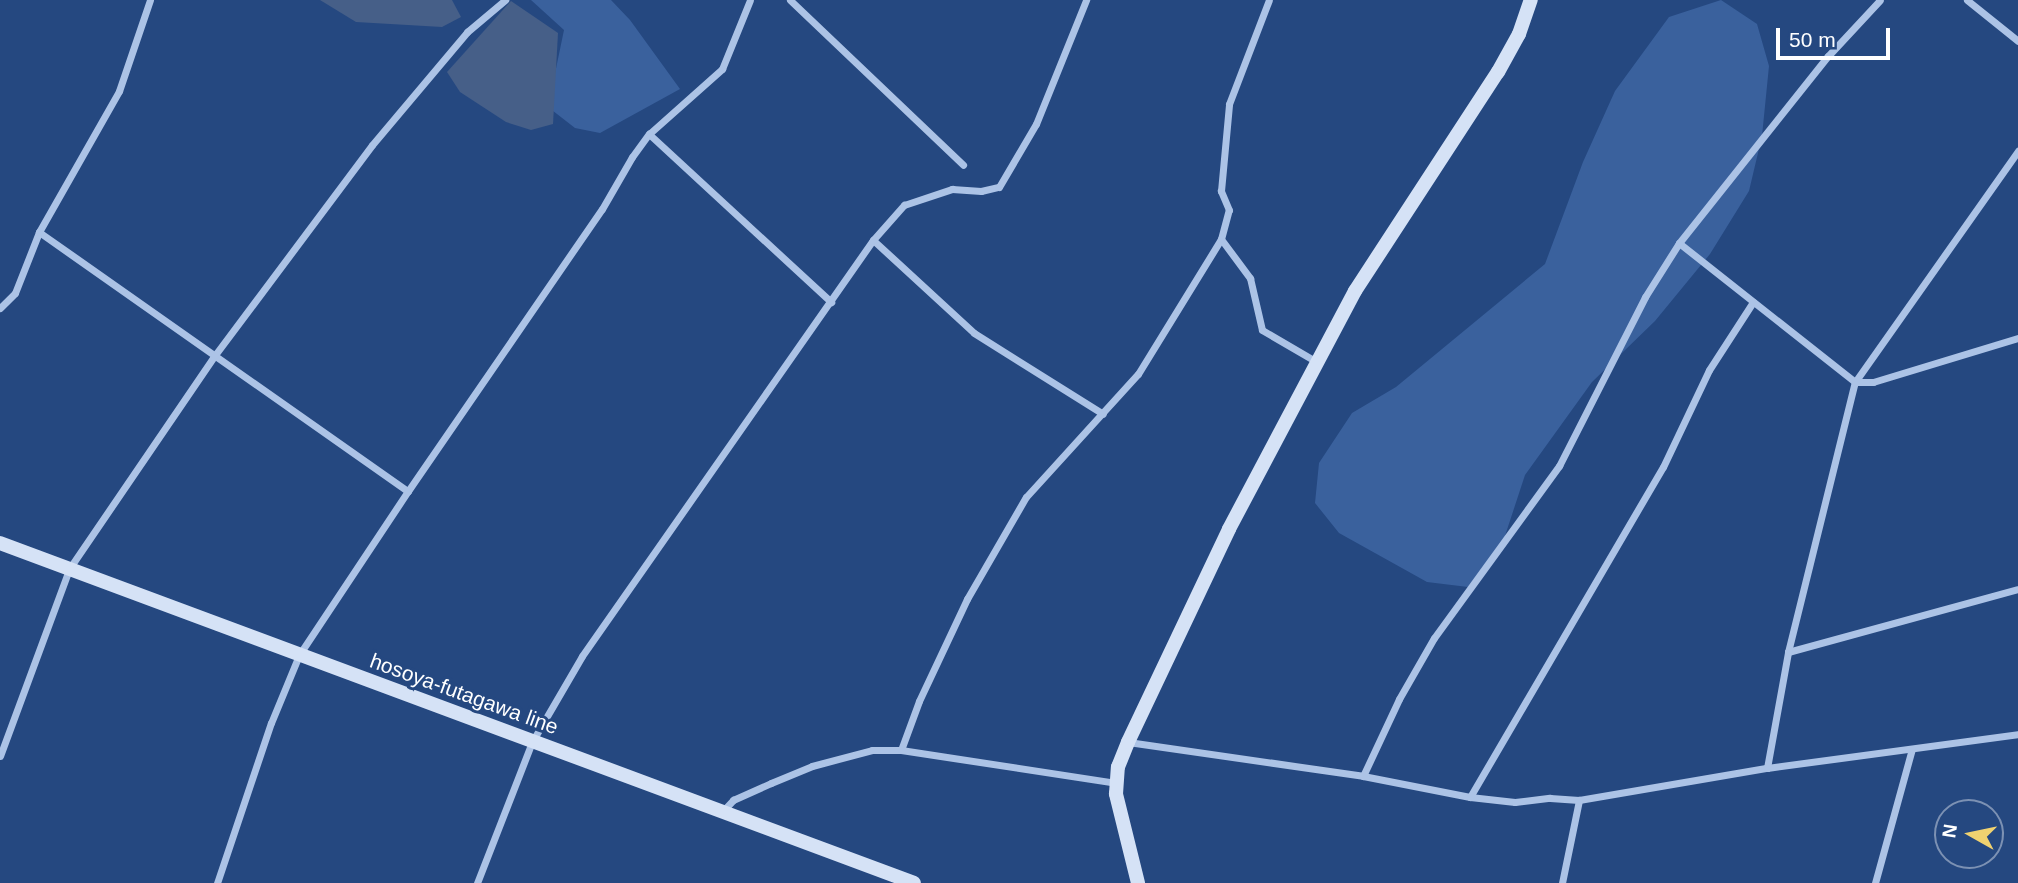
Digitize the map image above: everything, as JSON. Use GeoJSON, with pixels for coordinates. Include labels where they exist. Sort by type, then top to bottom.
{"type":"FeatureCollection","features":[{"type":"Feature","properties":{"kind":"street"},"geometry":{"type":"LineString","coordinates":[[0,308],[15,293],[39,232],[119,91],[150,0]]}},
{"type":"Feature","properties":{"kind":"street"},"geometry":{"type":"LineString","coordinates":[[0,756],[69,569],[215,355],[372,145],[459,41],[505,0]]}},
{"type":"Feature","properties":{"kind":"street"},"geometry":{"type":"LineString","coordinates":[[217,883],[271,723],[299,655],[602,209],[649,134],[722,69],[750,0]]}},
{"type":"Feature","properties":{"kind":"street"},"geometry":{"type":"LineString","coordinates":[[790,0],[963,165]]}},
{"type":"Feature","properties":{"kind":"street"},"geometry":{"type":"LineString","coordinates":[[477,882],[532,742],[582,656],[873,240],[904,205],[952,189],[981,191],[999,187],[1036,124],[1078,27],[1086,0]]}},
{"type":"Feature","properties":{"kind":"street"},"geometry":{"type":"LineString","coordinates":[[901,750],[919,701],[967,599],[1026,497],[1138,374],[1221,239],[1229,209],[1221,191],[1228,104],[1269,0]]}},
{"type":"Feature","properties":{"kind":"street"},"geometry":{"type":"LineString","coordinates":[[1138,883],[1116,794],[1118,767],[1128,742],[1229,529],[1354,291],[1498,72],[1518,34],[1531,0]]}},
{"type":"Feature","properties":{"kind":"street"},"geometry":{"type":"LineString","coordinates":[[1363,776],[1399,699],[1434,638],[1559,467],[1645,297],[1679,243],[1828,56],[1880,0]]}},
{"type":"Feature","properties":{"kind":"street"},"geometry":{"type":"LineString","coordinates":[[1967,0],[2018,41]]}},
{"type":"Feature","properties":{"kind":"street"},"geometry":{"type":"LineString","coordinates":[[649,134],[831,302]]}},
{"type":"Feature","properties":{"kind":"street"},"geometry":{"type":"LineString","coordinates":[[1767,768],[1788,652],[1855,382],[2018,151]]}},
{"type":"Feature","properties":{"kind":"street"},"geometry":{"type":"LineString","coordinates":[[39,232],[408,491]]}},
{"type":"Feature","properties":{"kind":"street"},"geometry":{"type":"LineString","coordinates":[[1221,239],[1250,278],[1262,330],[1317,362]]}},
{"type":"Feature","properties":{"kind":"street"},"geometry":{"type":"LineString","coordinates":[[873,240],[974,333],[1103,414]]}},
{"type":"Feature","properties":{"kind":"street"},"geometry":{"type":"LineString","coordinates":[[1679,243],[1855,382],[1873,382],[2018,338]]}},
{"type":"Feature","properties":{"kind":"street"},"geometry":{"type":"LineString","coordinates":[[1470,797],[1663,467],[1709,370],[1753,302]]}},
{"type":"Feature","properties":{"kind":"street","name":"hosoya-futagawa line"},"geometry":{"type":"LineString","coordinates":[[0,544],[914,883]]}},
{"type":"Feature","properties":{"kind":"street"},"geometry":{"type":"LineString","coordinates":[[1788,652],[2018,589]]}},
{"type":"Feature","properties":{"kind":"street"},"geometry":{"type":"LineString","coordinates":[[1128,742],[1363,776],[1503,802],[1550,798],[1579,800],[1767,768],[2018,734]]}},
{"type":"Feature","properties":{"kind":"street"},"geometry":{"type":"LineString","coordinates":[[1875,883],[1912,749]]}},
{"type":"Feature","properties":{"kind":"street"},"geometry":{"type":"LineString","coordinates":[[720,813],[733,800],[812,766],[872,750],[901,750],[1117,783]]}},
{"type":"Feature","properties":{"kind":"street"},"geometry":{"type":"LineString","coordinates":[[1562,883],[1579,800]]}},
{"type":"Feature","properties":{"kind":"shaded area"},"geometry":{"type":"Polygon","coordinates":[[[320,0],[452,0],[461,17],[442,27],[356,22],[320,0]]]}},
{"type":"Feature","properties":{"kind":"shaded area"},"geometry":{"type":"Polygon","coordinates":[[[531,0],[611,0],[630,20],[680,89],[600,133],[575,128],[548,107],[564,30],[531,0]]]}},
{"type":"Feature","properties":{"kind":"shaded area"},"geometry":{"type":"Polygon","coordinates":[[[1721,0],[1757,24],[1769,66],[1762,136],[1749,191],[1710,254],[1655,321],[1592,382],[1525,475],[1503,542],[1468,587],[1427,582],[1339,533],[1315,503],[1319,463],[1352,413],[1396,387],[1545,264],[1583,162],[1615,91],[1669,17],[1721,0]]]}},
{"type":"Feature","properties":{"kind":"shaded area"},"geometry":{"type":"Polygon","coordinates":[[[511,1],[558,33],[553,124],[531,130],[506,122],[460,92],[447,72],[511,1]]]}}]}
